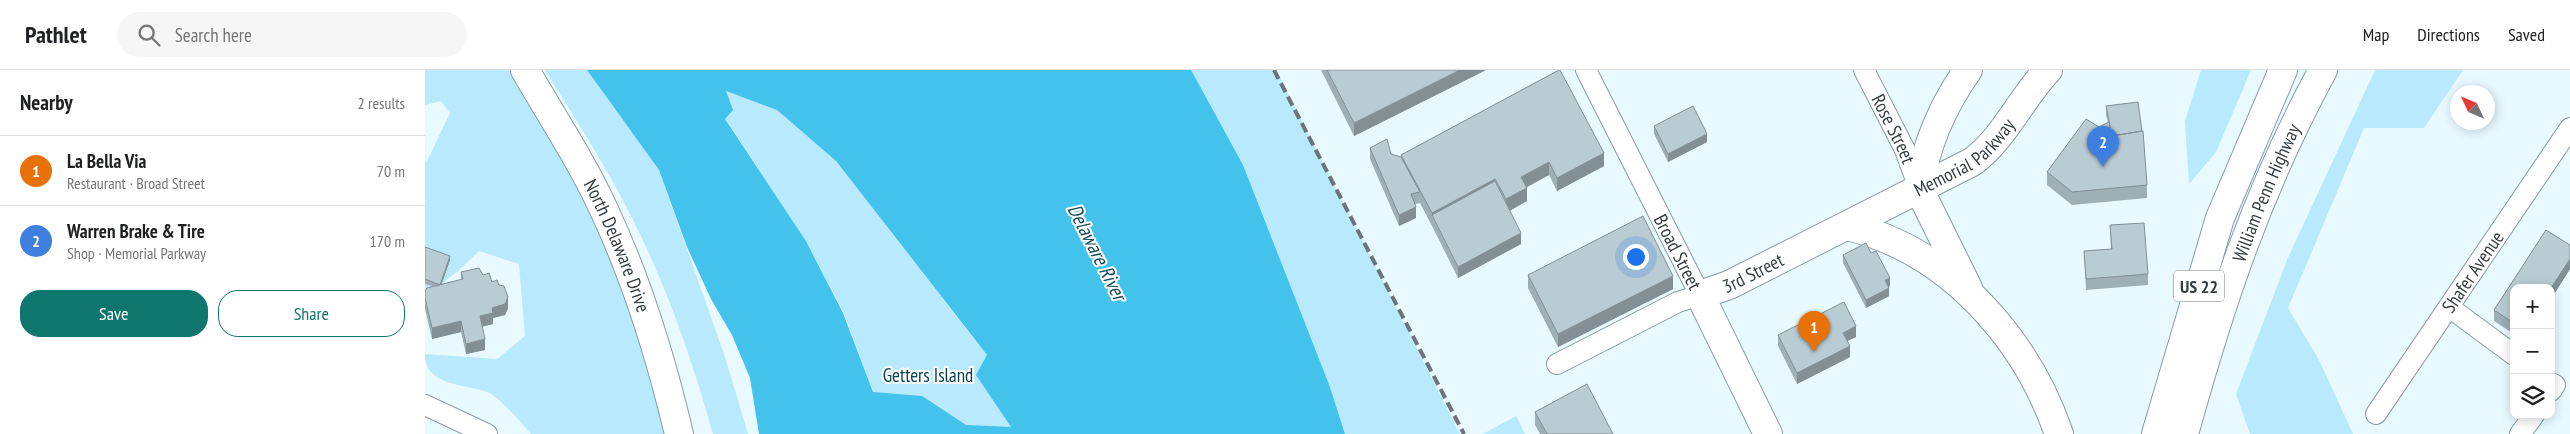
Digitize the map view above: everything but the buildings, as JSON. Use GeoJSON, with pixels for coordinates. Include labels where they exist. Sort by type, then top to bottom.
{"type":"FeatureCollection","features":[{"type":"Feature","properties":{"kind":"main road","name":"North Delaware Drive"},"geometry":{"type":"LineString","coordinates":[[525,70],[605,210],[625,258],[664,373],[679,434]]}},
{"type":"Feature","properties":{"kind":"main road","name":"Memorial Parkway"},"geometry":{"type":"LineString","coordinates":[[1919,189],[1924,163],[1932,139],[1954,92],[1968,70]]}},
{"type":"Feature","properties":{"kind":"main road","name":"Memorial Parkway"},"geometry":{"type":"LineString","coordinates":[[1919,189],[1980,156],[2048,70]]}},
{"type":"Feature","properties":{"kind":"main road","name":"William Penn Highway"},"geometry":{"type":"LineString","coordinates":[[2155,434],[2220,218],[2283,70]]}},
{"type":"Feature","properties":{"kind":"main road","name":"William Penn Highway"},"geometry":{"type":"LineString","coordinates":[[2184,434],[2219,311],[2241,248],[2282,150],[2323,70]]}},
{"type":"Feature","properties":{"kind":"main road","name":"3rd Street"},"geometry":{"type":"LineString","coordinates":[[1699,295],[1729,285],[1919,189]]}},
{"type":"Feature","properties":{"kind":"main road"},"geometry":{"type":"LineString","coordinates":[[1919,189],[1926,207],[1973,297]]}},
{"type":"Feature","properties":{"kind":"main road"},"geometry":{"type":"LineString","coordinates":[[1847,226],[1870,231],[1903,246],[1932,264],[1973,297],[2005,332],[2029,368],[2052,413],[2059,434]]}},
{"type":"Feature","properties":{"kind":"main road","name":"Broad Street"},"geometry":{"type":"LineString","coordinates":[[1699,295],[1768,434]]}},
{"type":"Feature","properties":{"kind":"street","name":"Broad Street"},"geometry":{"type":"LineString","coordinates":[[1586,70],[1699,295]]}},
{"type":"Feature","properties":{"kind":"street","name":"Rose Street"},"geometry":{"type":"LineString","coordinates":[[1864,70],[1905,150],[1919,189]]}},
{"type":"Feature","properties":{"kind":"street","name":"Shafer Avenue"},"geometry":{"type":"LineString","coordinates":[[2375,414],[2570,128]]}},
{"type":"Feature","properties":{"kind":"street","name":"3rd Street"},"geometry":{"type":"LineString","coordinates":[[1557,364],[1678,302],[1699,295]]}},
{"type":"Feature","properties":{"kind":"street"},"geometry":{"type":"LineString","coordinates":[[2449,307],[2510,352]]}},
{"type":"Feature","properties":{"kind":"street"},"geometry":{"type":"LineString","coordinates":[[425,405],[487,434]]}},
{"type":"Feature","properties":{"kind":"street"},"geometry":{"type":"LineString","coordinates":[[2520,434],[2531,419]]}},
{"type":"Feature","properties":{"kind":"green space"},"geometry":{"type":"Polygon","coordinates":[[[425,70],[515,70],[608,241],[670,434],[531,434],[494,396],[480,390],[448,382],[432,373],[427,365],[425,354],[497,359],[525,336],[519,264],[479,251],[457,272],[425,296],[425,160],[427,161],[450,113],[441,101],[425,105],[425,70]]]}},
{"type":"Feature","properties":{"kind":"green space"},"geometry":{"type":"Polygon","coordinates":[[[545,70],[587,70],[659,170],[725,357],[748,434],[713,434],[677,322],[643,240],[610,177],[545,70]]]}},
{"type":"Feature","properties":{"kind":"green space"},"geometry":{"type":"Polygon","coordinates":[[[1190,70],[1276,70],[1460,434],[1345,434],[1330,387],[1190,70]]]}},
{"type":"Feature","properties":{"kind":"green space"},"geometry":{"type":"Polygon","coordinates":[[[2201,70],[2251,70],[2216,152],[2189,184],[2185,121],[2201,70]]]}},
{"type":"Feature","properties":{"kind":"green space"},"geometry":{"type":"Polygon","coordinates":[[[2375,70],[2463,70],[2453,85],[2450,85],[2450,89],[2424,128],[2364,128],[2288,308],[2320,362],[2353,434],[2250,434],[2236,394],[2287,260],[2375,70]]]}},
{"type":"Feature","properties":{"kind":"green space","name":"Getters Island"},"geometry":{"type":"Polygon","coordinates":[[[726,91],[777,110],[836,161],[977,343],[1057,434],[867,434],[873,392],[844,313],[806,241],[725,118],[726,91]]]}},
{"type":"Feature","properties":{"kind":"green space"},"geometry":{"type":"Polygon","coordinates":[[[1516,416],[1525,434],[1483,434],[1516,416]]]}},
{"type":"Feature","properties":{"kind":"water","name":"Delaware River"},"geometry":{"type":"Polygon","coordinates":[[[587,70],[1191,70],[1243,165],[1330,387],[1345,434],[759,434],[750,378],[732,335],[711,299],[687,247],[659,170],[587,70]],[[726,91],[733,110],[725,119],[806,241],[843,313],[873,392],[922,396],[966,425],[1011,427],[976,375],[987,355],[836,161],[777,110],[726,91]]]}},
{"type":"Feature","properties":{"kind":"railway"},"geometry":{"type":"LineString","coordinates":[[1274,70],[1464,434]]}},
{"type":"Feature","properties":{"kind":"place","name":"Warren Brake & Tire"},"geometry":{"type":"Point","coordinates":[2103,167]}},
{"type":"Feature","properties":{"kind":"place","name":"La Bella Via"},"geometry":{"type":"Point","coordinates":[1814,352]}}]}
